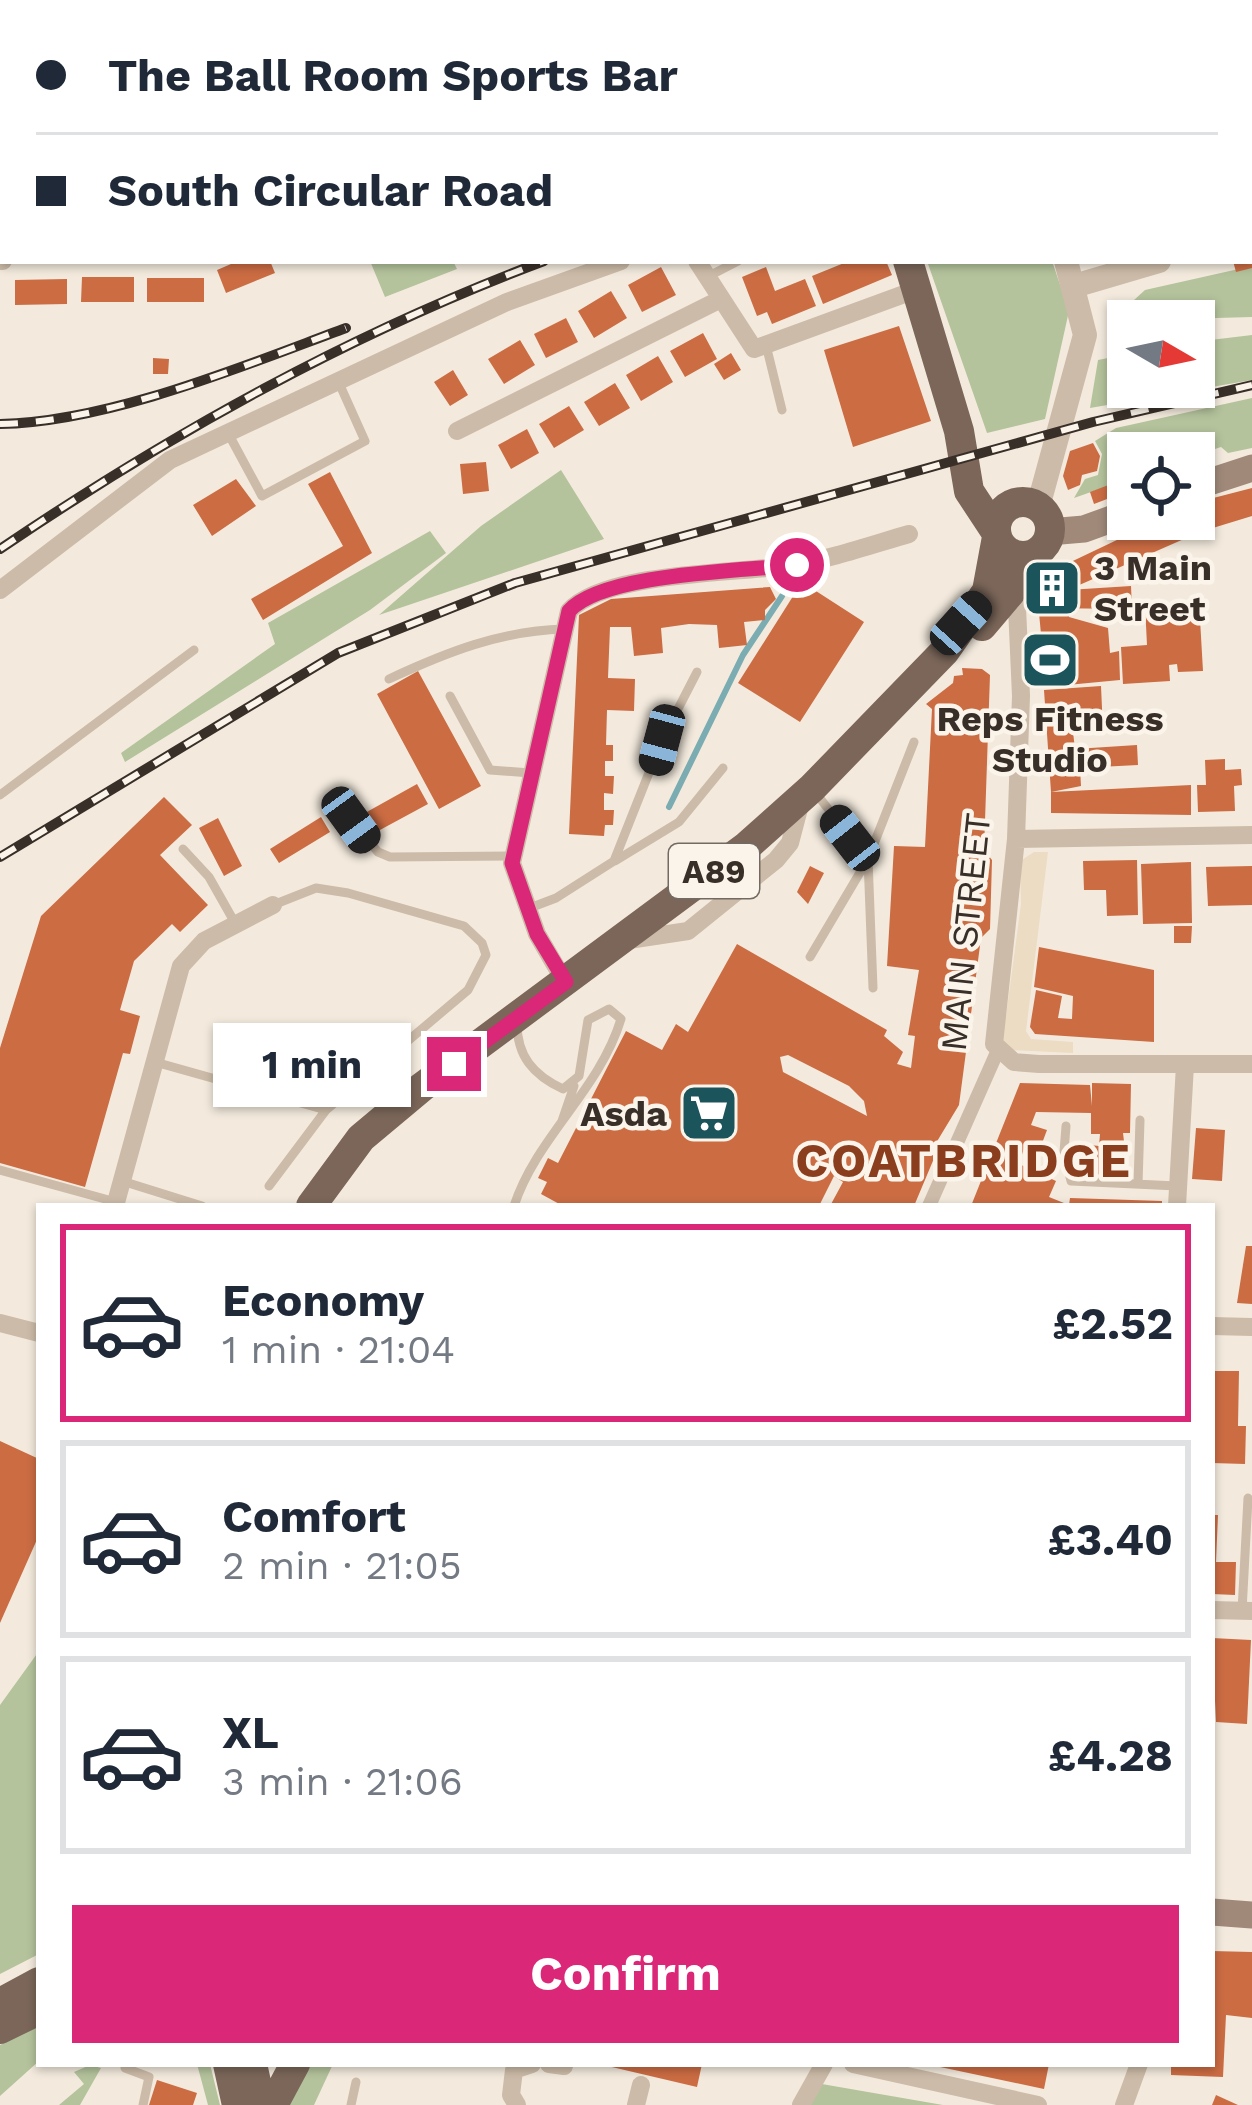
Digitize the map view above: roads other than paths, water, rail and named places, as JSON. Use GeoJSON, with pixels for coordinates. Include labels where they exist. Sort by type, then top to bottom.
{"type":"FeatureCollection","features":[{"type":"Feature","properties":{"kind":"main road"},"geometry":{"type":"LineString","coordinates":[[913,275],[959,431],[968,491],[1020,568]]}},
{"type":"Feature","properties":{"kind":"main road"},"geometry":{"type":"LineString","coordinates":[[959,431],[986,482],[1035,514],[1084,530],[1107,521]]}},
{"type":"Feature","properties":{"kind":"main road"},"geometry":{"type":"LineString","coordinates":[[1215,480],[1252,468]]}},
{"type":"Feature","properties":{"kind":"main road","name":"A89"},"geometry":{"type":"LineString","coordinates":[[313,1203],[361,1138],[747,846],[807,792],[945,651],[987,591],[1000,515],[1035,514],[1039,550],[1020,568],[1003,604],[974,633],[945,651]]}},
{"type":"Feature","properties":{"kind":"main road"},"geometry":{"type":"LineString","coordinates":[[1215,1912],[1252,1915]]}},
{"type":"Feature","properties":{"kind":"main road"},"geometry":{"type":"LineString","coordinates":[[0,2002],[36,1984]]}},
{"type":"Feature","properties":{"kind":"main road"},"geometry":{"type":"LineString","coordinates":[[0,2030],[36,2012]]}},
{"type":"Feature","properties":{"kind":"main road"},"geometry":{"type":"LineString","coordinates":[[229,2067],[237,2105]]}},
{"type":"Feature","properties":{"kind":"main road"},"geometry":{"type":"LineString","coordinates":[[253,2067],[261,2105]]}},
{"type":"Feature","properties":{"kind":"main road"},"geometry":{"type":"LineString","coordinates":[[273,2105],[294,2067]]}},
{"type":"Feature","properties":{"kind":"street"},"geometry":{"type":"LineString","coordinates":[[0,590],[170,460],[507,302],[613,264]]}},
{"type":"Feature","properties":{"kind":"street"},"geometry":{"type":"LineString","coordinates":[[1035,514],[1085,335],[1070,273],[1137,264]]}},
{"type":"Feature","properties":{"kind":"street"},"geometry":{"type":"LineString","coordinates":[[702,269],[760,346],[913,275]]}},
{"type":"Feature","properties":{"kind":"street"},"geometry":{"type":"LineString","coordinates":[[457,431],[490,403],[721,299]]}},
{"type":"Feature","properties":{"kind":"street"},"geometry":{"type":"LineString","coordinates":[[566,982],[512,873],[564,629],[577,602],[599,592],[797,565],[909,534]]}},
{"type":"Feature","properties":{"kind":"street","name":"MAIN STREET"},"geometry":{"type":"LineString","coordinates":[[930,1203],[998,1050],[994,1034],[1016,838],[1022,696],[1020,568]]}},
{"type":"Feature","properties":{"kind":"street"},"geometry":{"type":"LineString","coordinates":[[1016,838],[1252,835]]}},
{"type":"Feature","properties":{"kind":"street"},"geometry":{"type":"LineString","coordinates":[[115,1203],[182,966],[204,941],[273,905]]}},
{"type":"Feature","properties":{"kind":"street"},"geometry":{"type":"LineString","coordinates":[[998,1050],[1014,1063],[1252,1064]]}},
{"type":"Feature","properties":{"kind":"street"},"geometry":{"type":"LineString","coordinates":[[1178,1196],[1185,1065]]}},
{"type":"Feature","properties":{"kind":"street"},"geometry":{"type":"LineString","coordinates":[[0,1323],[36,1333]]}},
{"type":"Feature","properties":{"kind":"street"},"geometry":{"type":"LineString","coordinates":[[1215,1325],[1252,1327]]}},
{"type":"Feature","properties":{"kind":"street"},"geometry":{"type":"LineString","coordinates":[[1215,1610],[1247,1611]]}},
{"type":"Feature","properties":{"kind":"street"},"geometry":{"type":"LineString","coordinates":[[518,2105],[512,2095],[514,2070],[523,2067]]}},
{"type":"Feature","properties":{"kind":"street"},"geometry":{"type":"LineString","coordinates":[[801,2105],[822,2067]]}},
{"type":"Feature","properties":{"kind":"street"},"geometry":{"type":"LineString","coordinates":[[867,2067],[1038,2105]]}},
{"type":"Feature","properties":{"kind":"street"},"geometry":{"type":"LineString","coordinates":[[1124,2105],[1137,2067]]}},
{"type":"Feature","properties":{"kind":"lane"},"geometry":{"type":"LineString","coordinates":[[760,346],[782,410]]}},
{"type":"Feature","properties":{"kind":"lane"},"geometry":{"type":"LineString","coordinates":[[228,433],[262,496],[365,441],[338,381]]}},
{"type":"Feature","properties":{"kind":"lane"},"geometry":{"type":"LineString","coordinates":[[389,679],[444,653],[512,632],[564,629]]}},
{"type":"Feature","properties":{"kind":"lane"},"geometry":{"type":"LineString","coordinates":[[0,795],[194,650]]}},
{"type":"Feature","properties":{"kind":"lane"},"geometry":{"type":"LineString","coordinates":[[614,861],[662,740],[697,672]]}},
{"type":"Feature","properties":{"kind":"lane"},"geometry":{"type":"LineString","coordinates":[[450,696],[490,770],[530,773]]}},
{"type":"Feature","properties":{"kind":"lane"},"geometry":{"type":"LineString","coordinates":[[810,957],[868,860],[914,742]]}},
{"type":"Feature","properties":{"kind":"lane"},"geometry":{"type":"LineString","coordinates":[[526,909],[556,898],[679,822],[723,767]]}},
{"type":"Feature","properties":{"kind":"lane"},"geometry":{"type":"LineString","coordinates":[[807,792],[868,860],[872,988]]}},
{"type":"Feature","properties":{"kind":"lane"},"geometry":{"type":"LineString","coordinates":[[351,820],[368,843],[390,856],[514,856]]}},
{"type":"Feature","properties":{"kind":"lane"},"geometry":{"type":"LineString","coordinates":[[183,848],[209,877],[235,923]]}},
{"type":"Feature","properties":{"kind":"lane"},"geometry":{"type":"LineString","coordinates":[[269,1186],[326,1110],[450,1008],[483,967],[482,943],[470,930],[446,921],[316,888],[273,905]]}},
{"type":"Feature","properties":{"kind":"lane"},"geometry":{"type":"LineString","coordinates":[[515,1203],[542,1143],[560,1126],[604,1056],[621,1019],[609,1009],[588,1020],[584,1061],[560,1126]]}},
{"type":"Feature","properties":{"kind":"lane"},"geometry":{"type":"LineString","coordinates":[[518,1017],[517,1042],[525,1060],[558,1088],[574,1086]]}},
{"type":"Feature","properties":{"kind":"lane"},"geometry":{"type":"LineString","coordinates":[[584,1061],[604,1056]]}},
{"type":"Feature","properties":{"kind":"lane"},"geometry":{"type":"LineString","coordinates":[[154,1062],[326,1110]]}},
{"type":"Feature","properties":{"kind":"lane"},"geometry":{"type":"LineString","coordinates":[[1138,1184],[1141,1120]]}},
{"type":"Feature","properties":{"kind":"lane"},"geometry":{"type":"LineString","coordinates":[[1066,1126],[1064,1152],[1071,1181],[1138,1184],[1178,1196]]}},
{"type":"Feature","properties":{"kind":"lane"},"geometry":{"type":"LineString","coordinates":[[0,1169],[112,1203]]}},
{"type":"Feature","properties":{"kind":"lane"},"geometry":{"type":"LineString","coordinates":[[122,1181],[192,1203]]}},
{"type":"Feature","properties":{"kind":"lane"},"geometry":{"type":"LineString","coordinates":[[1247,1611],[1248,1498]]}},
{"type":"Feature","properties":{"kind":"lane"},"geometry":{"type":"LineString","coordinates":[[125,2068],[149,2077],[143,2105]]}},
{"type":"Feature","properties":{"kind":"lane"},"geometry":{"type":"LineString","coordinates":[[351,2105],[356,2082]]}},
{"type":"Feature","properties":{"kind":"waterway"},"geometry":{"type":"LineString","coordinates":[[669,807],[743,655],[782,596]]}},
{"type":"Feature","properties":{"kind":"railway"},"geometry":{"type":"LineString","coordinates":[[0,549],[130,465],[263,389],[401,320],[537,264]]}},
{"type":"Feature","properties":{"kind":"railway"},"geometry":{"type":"LineString","coordinates":[[0,424],[86,414],[130,403],[346,328]]}},
{"type":"Feature","properties":{"kind":"railway"},"geometry":{"type":"LineString","coordinates":[[0,857],[338,653],[515,583],[1093,422],[1252,385]]}},
{"type":"Feature","properties":{"kind":"place","name":"3 Main Street"},"geometry":{"type":"Point","coordinates":[1052,588]}},
{"type":"Feature","properties":{"kind":"place","name":"Reps Fitness Studio"},"geometry":{"type":"Point","coordinates":[1050,660]}},
{"type":"Feature","properties":{"kind":"place","name":"Asda"},"geometry":{"type":"Point","coordinates":[709,1113]}},
{"type":"Feature","properties":{"kind":"district","name":"COATBRIDGE"},"geometry":{"type":"Point","coordinates":[964,1160]}}]}
